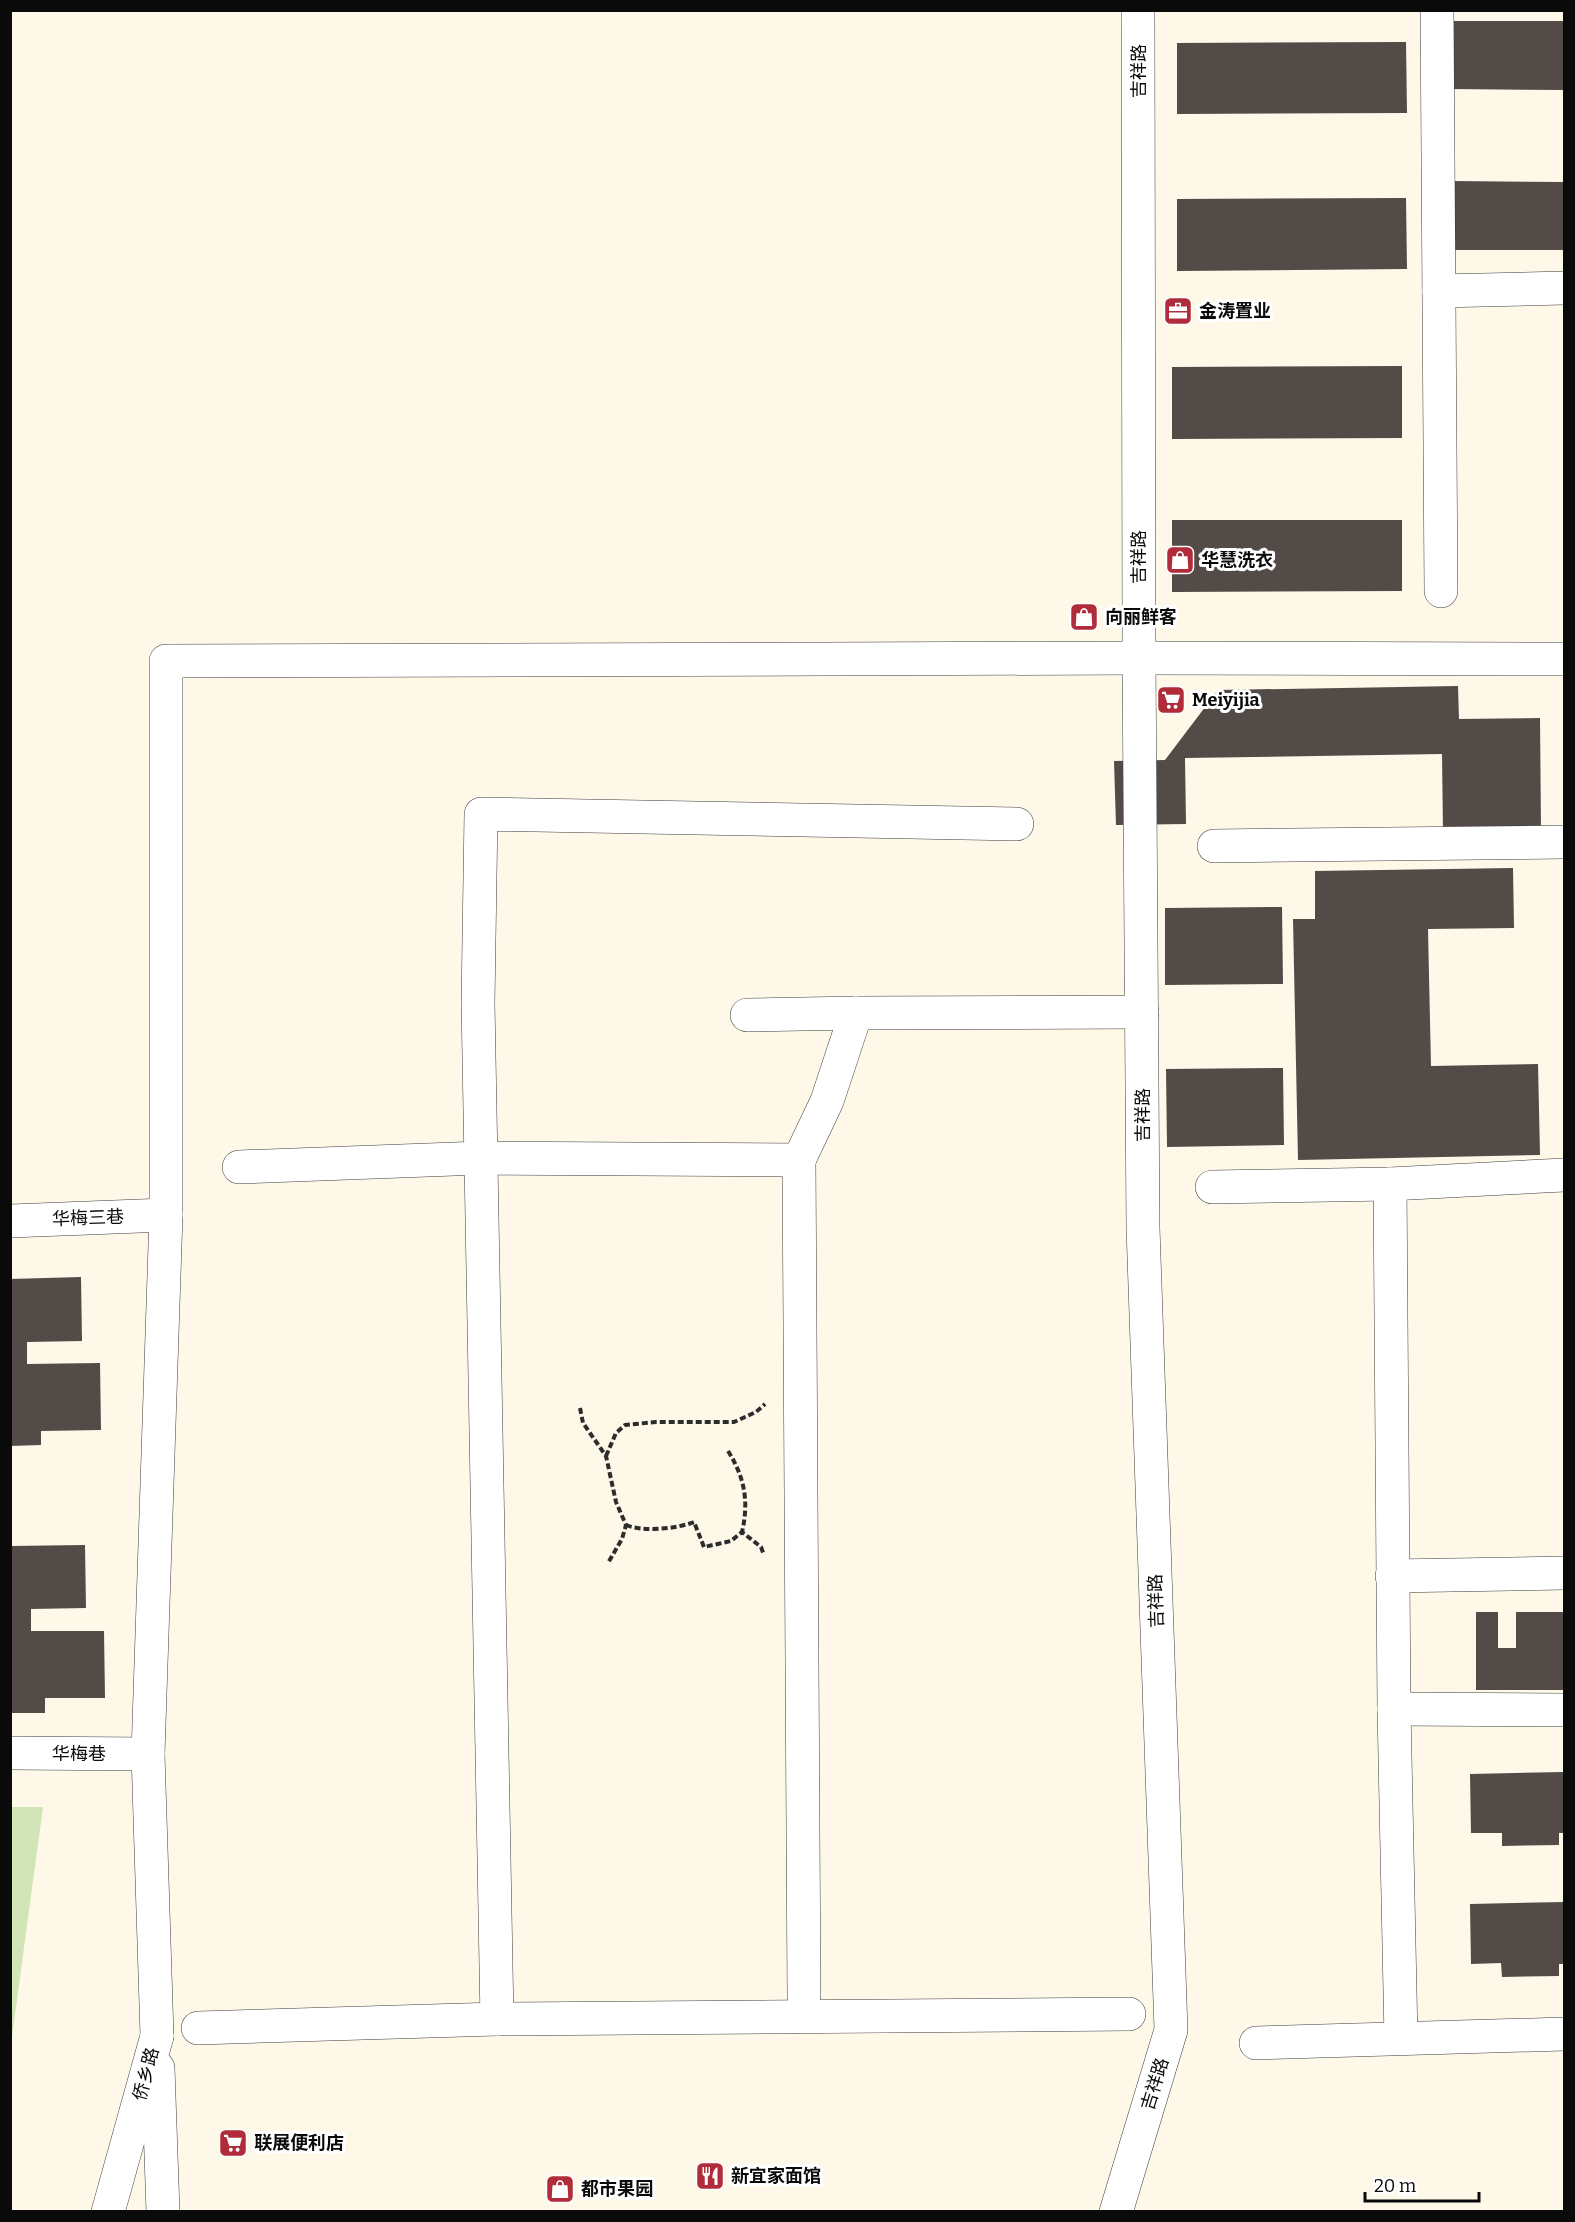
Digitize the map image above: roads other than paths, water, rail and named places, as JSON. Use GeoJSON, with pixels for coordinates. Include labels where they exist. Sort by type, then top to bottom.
{"type":"FeatureCollection","features":[{"type":"Feature","properties":{"kind":"street","name":"吉祥路"},"geometry":{"type":"LineString","coordinates":[[1116,2211],[1172,2030],[1144,1240],[1139,658],[1138,10]]}},
{"type":"Feature","properties":{"kind":"street"},"geometry":{"type":"LineString","coordinates":[[1437,10],[1441,591]]}},
{"type":"Feature","properties":{"kind":"street"},"geometry":{"type":"LineString","coordinates":[[1439,291],[1564,288]]}},
{"type":"Feature","properties":{"kind":"street"},"geometry":{"type":"LineString","coordinates":[[157,2036],[148,1755],[166,1215],[166,661],[1564,659]]}},
{"type":"Feature","properties":{"kind":"street"},"geometry":{"type":"LineString","coordinates":[[496,2019],[478,1003],[481,814],[1017,824]]}},
{"type":"Feature","properties":{"kind":"street"},"geometry":{"type":"LineString","coordinates":[[1214,846],[1564,842]]}},
{"type":"Feature","properties":{"kind":"street"},"geometry":{"type":"LineString","coordinates":[[804,1996],[799,1160],[827,1101],[856,1012]]}},
{"type":"Feature","properties":{"kind":"street"},"geometry":{"type":"LineString","coordinates":[[747,1015],[856,1012],[1142,1012]]}},
{"type":"Feature","properties":{"kind":"street"},"geometry":{"type":"LineString","coordinates":[[239,1167],[481,1158],[799,1160]]}},
{"type":"Feature","properties":{"kind":"street"},"geometry":{"type":"LineString","coordinates":[[1212,1187],[1390,1184],[1564,1175]]}},
{"type":"Feature","properties":{"kind":"street"},"geometry":{"type":"LineString","coordinates":[[1390,1184],[1392,1576],[1401,2038]]}},
{"type":"Feature","properties":{"kind":"street","name":"华梅三巷"},"geometry":{"type":"LineString","coordinates":[[10,1221],[166,1215]]}},
{"type":"Feature","properties":{"kind":"street"},"geometry":{"type":"LineString","coordinates":[[1392,1576],[1564,1573]]}},
{"type":"Feature","properties":{"kind":"street"},"geometry":{"type":"LineString","coordinates":[[1394,1709],[1564,1710]]}},
{"type":"Feature","properties":{"kind":"street","name":"华梅巷"},"geometry":{"type":"LineString","coordinates":[[10,1753],[148,1755]]}},
{"type":"Feature","properties":{"kind":"street"},"geometry":{"type":"LineString","coordinates":[[198,2028],[496,2019],[1129,2014]]}},
{"type":"Feature","properties":{"kind":"street"},"geometry":{"type":"LineString","coordinates":[[1256,2043],[1564,2034]]}},
{"type":"Feature","properties":{"kind":"street","name":"侨乡路"},"geometry":{"type":"LineString","coordinates":[[108,2211],[157,2036]]}},
{"type":"Feature","properties":{"kind":"street","name":"侨乡路"},"geometry":{"type":"LineString","coordinates":[[157,2036],[163,2211]]}},
{"type":"Feature","properties":{"kind":"place","name":"金涛置业"},"geometry":{"type":"Point","coordinates":[1178,311]}},
{"type":"Feature","properties":{"kind":"place","name":"华慧洗衣"},"geometry":{"type":"Point","coordinates":[1180,560]}},
{"type":"Feature","properties":{"kind":"place","name":"向丽鲜客"},"geometry":{"type":"Point","coordinates":[1084,617]}},
{"type":"Feature","properties":{"kind":"place","name":"Meiyijia"},"geometry":{"type":"Point","coordinates":[1171,700]}},
{"type":"Feature","properties":{"kind":"place","name":"联展便利店"},"geometry":{"type":"Point","coordinates":[233,2143]}},
{"type":"Feature","properties":{"kind":"place","name":"新宜家面馆"},"geometry":{"type":"Point","coordinates":[710,2176]}},
{"type":"Feature","properties":{"kind":"place","name":"都市果园"},"geometry":{"type":"Point","coordinates":[560,2189]}}]}
